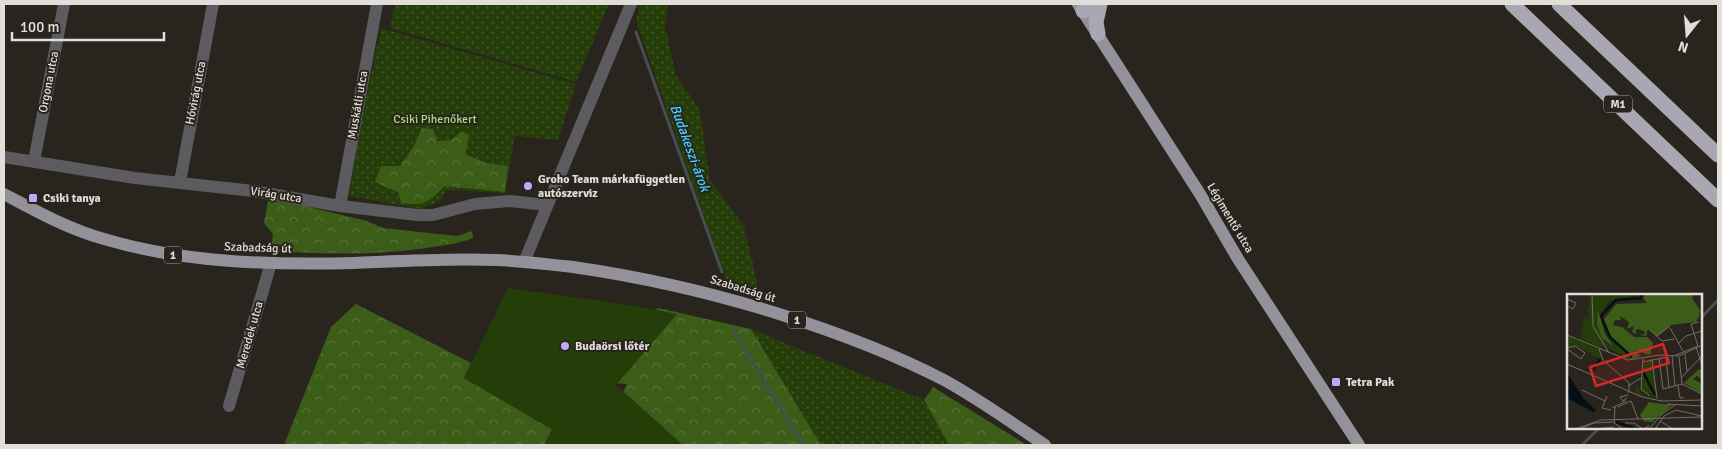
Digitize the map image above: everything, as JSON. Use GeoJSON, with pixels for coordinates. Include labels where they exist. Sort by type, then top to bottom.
{"type":"FeatureCollection","features":[{"type":"Feature","properties":{"kind":"highway"},"geometry":{"type":"LineString","coordinates":[[1098,34],[1096,22],[1100,4]]}},
{"type":"Feature","properties":{"kind":"highway","name":"M1"},"geometry":{"type":"LineString","coordinates":[[1558,4],[1718,155]]}},
{"type":"Feature","properties":{"kind":"highway","name":"M1"},"geometry":{"type":"LineString","coordinates":[[1513,5],[1718,200]]}},
{"type":"Feature","properties":{"kind":"main road","name":"Légimentő utca"},"geometry":{"type":"LineString","coordinates":[[1085,6],[1098,34],[1200,194],[1243,267],[1359,445]]}},
{"type":"Feature","properties":{"kind":"main road","name":"Szabadság út"},"geometry":{"type":"LineString","coordinates":[[4,194],[53,219],[109,241],[144,250],[191,258],[270,263],[465,260],[524,262],[593,270],[656,281],[728,298],[833,332],[896,358],[945,381],[1046,445]]}},
{"type":"Feature","properties":{"kind":"street","name":"Orgona utca"},"geometry":{"type":"LineString","coordinates":[[34,161],[64,4]]}},
{"type":"Feature","properties":{"kind":"street","name":"Hóvirág utca"},"geometry":{"type":"LineString","coordinates":[[180,182],[213,4]]}},
{"type":"Feature","properties":{"kind":"street","name":"Muskátli utca"},"geometry":{"type":"LineString","coordinates":[[340,206],[377,4]]}},
{"type":"Feature","properties":{"kind":"street"},"geometry":{"type":"LineString","coordinates":[[524,262],[631,4]]}},
{"type":"Feature","properties":{"kind":"street","name":"Virág utca"},"geometry":{"type":"LineString","coordinates":[[4,157],[135,178],[253,191],[340,206],[417,215],[433,215],[475,204],[510,202],[547,205]]}},
{"type":"Feature","properties":{"kind":"street","name":"Meredek utca"},"geometry":{"type":"LineString","coordinates":[[229,406],[270,263]]}},
{"type":"Feature","properties":{"kind":"green space"},"geometry":{"type":"Polygon","coordinates":[[[395,4],[609,4],[576,82],[390,28],[395,4]]]}},
{"type":"Feature","properties":{"kind":"green space"},"geometry":{"type":"Polygon","coordinates":[[[640,4],[668,4],[665,27],[676,75],[700,110],[710,180],[744,226],[759,291],[726,279],[636,21],[640,4]]]}},
{"type":"Feature","properties":{"kind":"green space","name":"Csiki Pihenőkert"},"geometry":{"type":"Polygon","coordinates":[[[381,28],[576,84],[558,140],[515,136],[505,193],[447,190],[439,202],[420,209],[349,196],[362,118],[381,28]]]}},
{"type":"Feature","properties":{"kind":"green space"},"geometry":{"type":"Polygon","coordinates":[[[422,128],[433,129],[437,141],[451,140],[462,131],[469,135],[465,154],[486,163],[508,166],[505,192],[445,186],[426,202],[416,204],[401,203],[398,192],[375,182],[381,166],[400,166],[414,146],[422,128]]]}},
{"type":"Feature","properties":{"kind":"green space"},"geometry":{"type":"Polygon","coordinates":[[[268,201],[292,203],[367,221],[383,228],[457,236],[472,231],[473,238],[448,245],[392,252],[331,253],[271,251],[273,234],[264,223],[268,201]]]}},
{"type":"Feature","properties":{"kind":"green space","name":"Budaörsi lőtér"},"geometry":{"type":"Polygon","coordinates":[[[508,288],[637,306],[677,314],[616,385],[683,445],[544,445],[552,429],[464,378],[508,288]]]}},
{"type":"Feature","properties":{"kind":"green space"},"geometry":{"type":"Polygon","coordinates":[[[356,304],[471,363],[464,378],[562,435],[574,445],[284,445],[331,327],[356,304]]]}},
{"type":"Feature","properties":{"kind":"green space"},"geometry":{"type":"Polygon","coordinates":[[[658,308],[751,329],[821,445],[639,445],[618,403],[627,384],[595,382],[632,323],[658,308]]]}},
{"type":"Feature","properties":{"kind":"green space"},"geometry":{"type":"Polygon","coordinates":[[[751,329],[924,400],[949,445],[821,445],[751,329]]]}},
{"type":"Feature","properties":{"kind":"green space"},"geometry":{"type":"Polygon","coordinates":[[[933,387],[1027,445],[949,445],[924,400],[933,387]]]}},
{"type":"Feature","properties":{"kind":"waterway","name":"Budakeszi-árok"},"geometry":{"type":"LineString","coordinates":[[636,32],[722,272]]}},
{"type":"Feature","properties":{"kind":"waterway"},"geometry":{"type":"LineString","coordinates":[[1702,317],[1718,300]]}},
{"type":"Feature","properties":{"kind":"waterway","name":"Budakeszi-árok"},"geometry":{"type":"LineString","coordinates":[[732,329],[804,445]]}},
{"type":"Feature","properties":{"kind":"waterway"},"geometry":{"type":"LineString","coordinates":[[1582,445],[1598,429]]}},
{"type":"Feature","properties":{"kind":"place","name":"Groho Team márkafüggetlen autószerviz"},"geometry":{"type":"Point","coordinates":[528,186]}},
{"type":"Feature","properties":{"kind":"place","name":"Csiki tanya"},"geometry":{"type":"Point","coordinates":[33,198]}},
{"type":"Feature","properties":{"kind":"place","name":"Budaörsi lőtér"},"geometry":{"type":"Point","coordinates":[565,346]}},
{"type":"Feature","properties":{"kind":"place","name":"Tetra Pak"},"geometry":{"type":"Point","coordinates":[1336,382]}}]}
